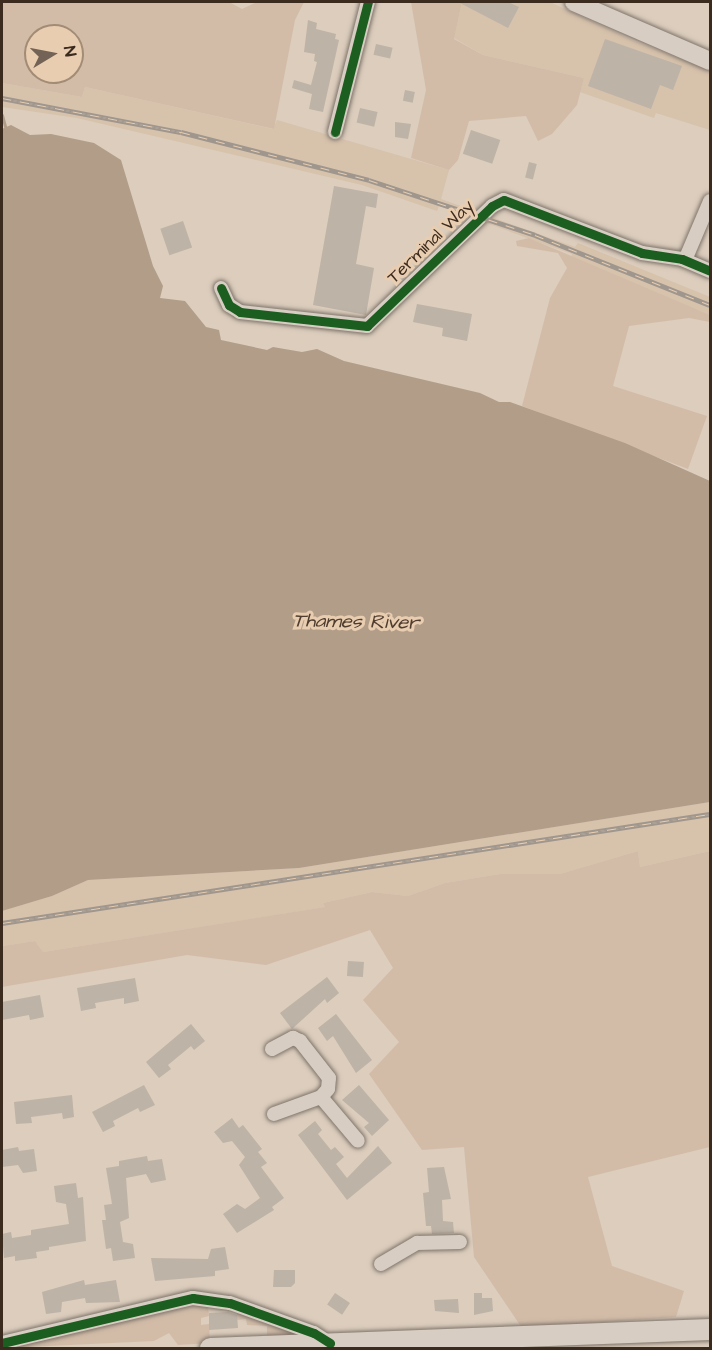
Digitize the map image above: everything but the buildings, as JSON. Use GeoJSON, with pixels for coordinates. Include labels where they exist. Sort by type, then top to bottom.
{"type":"FeatureCollection","features":[{"type":"Feature","properties":{"kind":"highway"},"geometry":{"type":"LineString","coordinates":[[210,1348],[330,1343],[620,1340],[711,1329]]}},
{"type":"Feature","properties":{"kind":"main road"},"geometry":{"type":"LineString","coordinates":[[574,2],[711,61]]}},
{"type":"Feature","properties":{"kind":"street"},"geometry":{"type":"LineString","coordinates":[[335,132],[369,2]]}},
{"type":"Feature","properties":{"kind":"street","name":"Terminal Way"},"geometry":{"type":"LineString","coordinates":[[221,288],[229,305],[240,312],[367,326],[492,206],[504,200],[642,252],[685,260],[711,272]]}},
{"type":"Feature","properties":{"kind":"street"},"geometry":{"type":"LineString","coordinates":[[685,260],[711,201]]}},
{"type":"Feature","properties":{"kind":"street"},"geometry":{"type":"LineString","coordinates":[[272,1049],[286,1040],[300,1041],[329,1078],[328,1089],[321,1097],[274,1114]]}},
{"type":"Feature","properties":{"kind":"street"},"geometry":{"type":"LineString","coordinates":[[321,1097],[358,1141]]}},
{"type":"Feature","properties":{"kind":"street"},"geometry":{"type":"LineString","coordinates":[[381,1264],[417,1243],[460,1242]]}},
{"type":"Feature","properties":{"kind":"street"},"geometry":{"type":"LineString","coordinates":[[2,1343],[193,1298],[226,1302],[314,1333],[330,1343]]}},
{"type":"Feature","properties":{"kind":"shaded area"},"geometry":{"type":"Polygon","coordinates":[[[2,2],[229,2],[242,9],[257,2],[304,2],[295,20],[274,129],[85,87],[82,97],[2,83],[2,2]]]}},
{"type":"Feature","properties":{"kind":"shaded area"},"geometry":{"type":"Polygon","coordinates":[[[411,2],[462,2],[454,39],[483,55],[584,78],[577,105],[552,134],[538,141],[526,116],[469,121],[458,160],[449,170],[411,158],[426,90],[411,2]]]}},
{"type":"Feature","properties":{"kind":"shaded area"},"geometry":{"type":"Polygon","coordinates":[[[462,2],[550,2],[634,41],[710,70],[710,130],[656,113],[654,118],[580,92],[584,78],[483,55],[454,38],[462,2]]]}},
{"type":"Feature","properties":{"kind":"shaded area"},"geometry":{"type":"Polygon","coordinates":[[[2,83],[82,97],[85,87],[273,129],[277,120],[449,170],[441,199],[575,247],[578,243],[710,297],[710,315],[571,258],[572,254],[439,206],[437,211],[362,185],[77,118],[2,107],[2,83]]]}},
{"type":"Feature","properties":{"kind":"shaded area"},"geometry":{"type":"Polygon","coordinates":[[[529,238],[710,315],[710,322],[689,318],[629,326],[613,386],[707,416],[688,469],[522,406],[550,298],[567,268],[558,253],[517,246],[516,241],[529,238]]]}},
{"type":"Feature","properties":{"kind":"shaded area"},"geometry":{"type":"Polygon","coordinates":[[[710,802],[710,851],[640,867],[638,851],[560,874],[500,874],[445,883],[408,896],[372,892],[323,903],[326,907],[43,952],[35,941],[2,946],[2,911],[52,896],[88,880],[299,868],[710,802]]]}},
{"type":"Feature","properties":{"kind":"shaded area"},"geometry":{"type":"Polygon","coordinates":[[[638,851],[640,867],[710,851],[710,1147],[588,1177],[612,1266],[684,1291],[676,1317],[522,1328],[474,1257],[464,1147],[422,1150],[369,1074],[399,1042],[363,1000],[393,968],[370,930],[266,965],[187,955],[2,987],[2,946],[35,941],[43,952],[325,907],[323,903],[372,892],[408,896],[445,883],[500,874],[560,874],[638,851]]]}},
{"type":"Feature","properties":{"kind":"shaded area"},"geometry":{"type":"Polygon","coordinates":[[[193,1304],[208,1305],[209,1316],[201,1318],[201,1325],[209,1324],[210,1343],[178,1345],[169,1333],[154,1341],[7,1348],[193,1304]]]}},
{"type":"Feature","properties":{"kind":"shaded area"},"geometry":{"type":"Polygon","coordinates":[[[237,1312],[313,1336],[267,1341],[267,1326],[247,1325],[246,1319],[237,1320],[237,1312]]]}},
{"type":"Feature","properties":{"kind":"water","name":"Thames River"},"geometry":{"type":"Polygon","coordinates":[[[11,125],[30,135],[51,134],[94,143],[121,160],[153,266],[163,286],[160,298],[185,301],[206,327],[219,330],[221,340],[267,350],[273,347],[302,352],[317,349],[344,361],[480,393],[499,402],[510,402],[625,443],[710,481],[710,802],[299,868],[88,880],[52,896],[2,911],[2,129],[11,125]]]}},
{"type":"Feature","properties":{"kind":"waterway"},"geometry":{"type":"LineString","coordinates":[[2,115],[6,130]]}},
{"type":"Feature","properties":{"kind":"railway"},"geometry":{"type":"LineString","coordinates":[[2,98],[181,132],[369,180],[535,235],[710,305]]}},
{"type":"Feature","properties":{"kind":"railway"},"geometry":{"type":"LineString","coordinates":[[2,923],[710,814]]}},
{"type":"Feature","properties":{"kind":"cycle path"},"geometry":{"type":"LineString","coordinates":[[335,132],[368,2]]}},
{"type":"Feature","properties":{"kind":"cycle path"},"geometry":{"type":"LineString","coordinates":[[221,288],[229,305],[240,312],[367,326],[492,206],[504,200],[642,253],[682,259],[710,271]]}},
{"type":"Feature","properties":{"kind":"cycle path"},"geometry":{"type":"LineString","coordinates":[[2,1343],[193,1298],[230,1303],[314,1333],[330,1343]]}}]}
